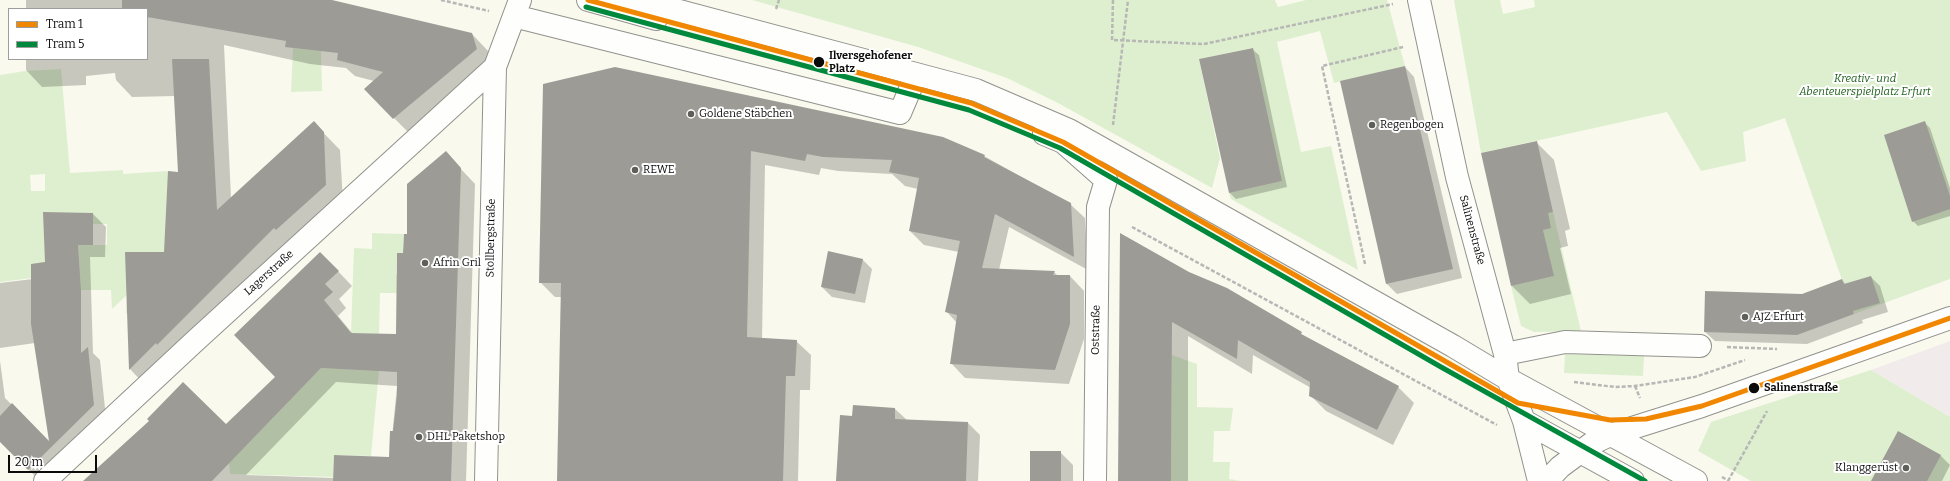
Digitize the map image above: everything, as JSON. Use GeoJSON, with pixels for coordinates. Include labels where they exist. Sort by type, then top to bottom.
{"type":"FeatureCollection","features":[{"type":"Feature","properties":{"kind":"street"},"geometry":{"type":"LineString","coordinates":[[517,8],[900,113],[911,87],[588,0]]}},
{"type":"Feature","properties":{"kind":"street"},"geometry":{"type":"LineString","coordinates":[[638,0],[976,90],[1069,130],[1453,346],[1508,379],[1696,481]]}},
{"type":"Feature","properties":{"kind":"street","name":"Salinenstraße"},"geometry":{"type":"LineString","coordinates":[[1419,0],[1458,177],[1505,354],[1508,379],[1524,421],[1539,481]]}},
{"type":"Feature","properties":{"kind":"street","name":"Stollbergstraße"},"geometry":{"type":"LineString","coordinates":[[486,481],[495,68],[517,8]]}},
{"type":"Feature","properties":{"kind":"street","name":"Lagerstraße"},"geometry":{"type":"LineString","coordinates":[[45,481],[194,342],[495,68]]}},
{"type":"Feature","properties":{"kind":"street","name":"Oststraße"},"geometry":{"type":"LineString","coordinates":[[911,87],[971,103],[1063,142],[1106,180],[1098,207],[1095,481]]}},
{"type":"Feature","properties":{"kind":"street"},"geometry":{"type":"LineString","coordinates":[[1547,481],[1560,467],[1580,452],[1591,444],[1610,435],[1702,406],[1950,318]]}},
{"type":"Feature","properties":{"kind":"street"},"geometry":{"type":"LineString","coordinates":[[1505,354],[1565,342],[1700,346]]}},
{"type":"Feature","properties":{"kind":"street"},"geometry":{"type":"LineString","coordinates":[[1524,421],[1633,481]]}},
{"type":"Feature","properties":{"kind":"path"},"geometry":{"type":"LineString","coordinates":[[441,0],[517,8]]}},
{"type":"Feature","properties":{"kind":"path"},"geometry":{"type":"LineString","coordinates":[[775,12],[779,0]]}},
{"type":"Feature","properties":{"kind":"path"},"geometry":{"type":"LineString","coordinates":[[1113,0],[1112,40],[1204,44],[1388,5],[1419,0]]}},
{"type":"Feature","properties":{"kind":"path"},"geometry":{"type":"LineString","coordinates":[[1113,126],[1128,0]]}},
{"type":"Feature","properties":{"kind":"path"},"geometry":{"type":"LineString","coordinates":[[1365,264],[1322,66],[1407,46]]}},
{"type":"Feature","properties":{"kind":"path"},"geometry":{"type":"LineString","coordinates":[[1132,227],[1498,426]]}},
{"type":"Feature","properties":{"kind":"path"},"geometry":{"type":"LineString","coordinates":[[1700,346],[1777,349]]}},
{"type":"Feature","properties":{"kind":"path"},"geometry":{"type":"LineString","coordinates":[[1636,386],[1696,377]]}},
{"type":"Feature","properties":{"kind":"path"},"geometry":{"type":"LineString","coordinates":[[1728,481],[1768,409]]}},
{"type":"Feature","properties":{"kind":"shaded area"},"geometry":{"type":"Polygon","coordinates":[[[1950,341],[1950,417],[1871,370],[1950,341]]]}},
{"type":"Feature","properties":{"kind":"green space","name":"Ilversgehofener Platz"},"geometry":{"type":"Polygon","coordinates":[[[752,0],[1275,0],[1278,7],[1306,0],[1387,0],[1405,66],[1334,83],[1320,31],[1277,42],[1301,152],[1331,146],[1358,270],[1231,199],[1229,193],[1282,181],[1252,48],[1199,59],[1220,158],[1212,188],[1058,103],[1007,78],[918,47],[752,0]]]}},
{"type":"Feature","properties":{"kind":"green space","name":"Kreativ- und Abenteuerspielplatz Erfurt"},"geometry":{"type":"Polygon","coordinates":[[[1454,0],[1500,0],[1503,14],[1535,7],[1534,0],[1950,0],[1950,279],[1854,314],[1785,118],[1743,132],[1746,161],[1701,171],[1667,112],[1481,153],[1454,0]]]}},
{"type":"Feature","properties":{"kind":"green space"},"geometry":{"type":"Polygon","coordinates":[[[293,48],[321,51],[322,91],[291,92],[293,48]]]}},
{"type":"Feature","properties":{"kind":"green space"},"geometry":{"type":"Polygon","coordinates":[[[61,69],[70,173],[123,170],[123,174],[168,171],[189,230],[151,289],[126,314],[127,295],[112,309],[111,290],[81,290],[78,245],[107,245],[107,224],[93,224],[93,213],[79,213],[45,262],[40,277],[0,282],[0,75],[25,71],[61,69]],[[45,174],[30,175],[31,191],[45,191],[45,174]]]}},
{"type":"Feature","properties":{"kind":"green space"},"geometry":{"type":"Polygon","coordinates":[[[1553,212],[1581,331],[1534,332],[1521,326],[1511,286],[1553,276],[1543,230],[1548,213],[1553,212]]]}},
{"type":"Feature","properties":{"kind":"green space"},"geometry":{"type":"Polygon","coordinates":[[[372,233],[404,234],[403,253],[397,253],[396,274],[402,274],[401,293],[380,293],[379,334],[351,333],[354,248],[372,249],[372,233]]]}},
{"type":"Feature","properties":{"kind":"green space"},"geometry":{"type":"Polygon","coordinates":[[[1565,354],[1644,356],[1643,376],[1564,373],[1565,354]]]}},
{"type":"Feature","properties":{"kind":"green space"},"geometry":{"type":"Polygon","coordinates":[[[1172,355],[1197,364],[1197,407],[1233,408],[1230,431],[1214,431],[1213,462],[1230,462],[1229,479],[1241,481],[1171,481],[1172,355]]]}},
{"type":"Feature","properties":{"kind":"green space"},"geometry":{"type":"Polygon","coordinates":[[[321,368],[379,371],[371,456],[334,455],[333,477],[230,474],[229,463],[321,368]]]}},
{"type":"Feature","properties":{"kind":"green space"},"geometry":{"type":"Polygon","coordinates":[[[1871,370],[1950,417],[1950,481],[1751,481],[1698,451],[1711,422],[1871,370]]]}},
{"type":"Feature","properties":{"kind":"building"},"geometry":{"type":"Polygon","coordinates":[[[122,0],[332,0],[472,33],[477,49],[393,119],[364,89],[383,72],[337,60],[338,53],[285,47],[286,41],[148,17],[148,8],[122,8],[122,0]]]}},
{"type":"Feature","properties":{"kind":"building"},"geometry":{"type":"Polygon","coordinates":[[[1253,48],[1282,181],[1229,193],[1199,59],[1253,48]]]}},
{"type":"Feature","properties":{"kind":"building"},"geometry":{"type":"Polygon","coordinates":[[[172,59],[209,59],[217,210],[314,121],[324,132],[326,185],[276,230],[274,228],[157,345],[156,343],[129,370],[125,252],[164,252],[168,171],[178,172],[172,59]]]}},
{"type":"Feature","properties":{"kind":"building"},"geometry":{"type":"Polygon","coordinates":[[[1405,66],[1453,269],[1386,284],[1340,81],[1405,66]]]}},
{"type":"Feature","properties":{"kind":"building"},"geometry":{"type":"Polygon","coordinates":[[[615,67],[943,137],[985,155],[984,157],[1071,203],[1074,257],[995,214],[982,268],[1055,271],[1053,275],[1070,275],[1070,324],[1055,370],[950,364],[957,315],[945,312],[960,241],[909,231],[919,178],[889,172],[892,160],[823,157],[807,154],[805,161],[751,151],[747,337],[797,340],[795,376],[786,376],[783,481],[557,481],[561,283],[539,283],[543,84],[615,67]]]}},
{"type":"Feature","properties":{"kind":"building"},"geometry":{"type":"Polygon","coordinates":[[[1925,121],[1950,196],[1950,209],[1912,222],[1884,135],[1925,121]]]}},
{"type":"Feature","properties":{"kind":"building"},"geometry":{"type":"Polygon","coordinates":[[[1537,141],[1553,212],[1548,213],[1551,228],[1543,230],[1554,276],[1511,286],[1481,153],[1537,141]]]}},
{"type":"Feature","properties":{"kind":"building"},"geometry":{"type":"Polygon","coordinates":[[[446,151],[461,168],[451,481],[333,481],[334,455],[389,457],[390,431],[393,431],[397,395],[397,372],[321,368],[212,481],[83,481],[149,421],[147,419],[183,382],[226,424],[275,377],[234,335],[320,252],[339,271],[325,284],[333,292],[324,300],[351,333],[396,334],[397,253],[403,253],[404,234],[407,234],[407,184],[446,151]]]}},
{"type":"Feature","properties":{"kind":"building"},"geometry":{"type":"Polygon","coordinates":[[[43,212],[93,213],[93,245],[78,245],[81,290],[81,353],[88,347],[94,405],[28,470],[0,442],[0,416],[12,403],[49,441],[31,324],[31,264],[45,262],[43,212]]]}},
{"type":"Feature","properties":{"kind":"building"},"geometry":{"type":"Polygon","coordinates":[[[1120,233],[1189,272],[1227,288],[1302,332],[1301,334],[1399,386],[1377,430],[1309,396],[1310,382],[1238,340],[1237,359],[1172,322],[1171,481],[1118,481],[1120,233]]]}},
{"type":"Feature","properties":{"kind":"building"},"geometry":{"type":"Polygon","coordinates":[[[828,251],[863,259],[855,294],[821,287],[828,251]]]}},
{"type":"Feature","properties":{"kind":"building"},"geometry":{"type":"Polygon","coordinates":[[[1871,276],[1880,303],[1853,311],[1854,314],[1797,335],[1704,332],[1705,291],[1802,294],[1842,279],[1844,284],[1871,276]]]}},
{"type":"Feature","properties":{"kind":"building"},"geometry":{"type":"Polygon","coordinates":[[[853,405],[895,408],[895,419],[968,422],[966,481],[836,481],[840,415],[852,416],[853,405]]]}},
{"type":"Feature","properties":{"kind":"building","name":"Klanggerüst"},"geometry":{"type":"Polygon","coordinates":[[[1898,431],[1941,455],[1927,481],[1871,481],[1898,431]]]}},
{"type":"Feature","properties":{"kind":"building"},"geometry":{"type":"Polygon","coordinates":[[[1030,451],[1061,451],[1061,481],[1030,481],[1030,451]]]}},
{"type":"Feature","properties":{"kind":"tram line","name":"1"},"geometry":{"type":"LineString","coordinates":[[588,0],[971,103],[1063,142],[1518,403],[1610,420],[1646,419],[1702,406],[1950,318]]}},
{"type":"Feature","properties":{"kind":"tram line","name":"5"},"geometry":{"type":"LineString","coordinates":[[586,7],[969,110],[1060,148],[1441,367],[1645,481]]}},
{"type":"Feature","properties":{"kind":"place","name":"Ilversgehofener Platz"},"geometry":{"type":"Point","coordinates":[819,62]}},
{"type":"Feature","properties":{"kind":"place","name":"Goldene Stäbchen"},"geometry":{"type":"Point","coordinates":[691,114]}},
{"type":"Feature","properties":{"kind":"place","name":"Regenbogen"},"geometry":{"type":"Point","coordinates":[1372,125]}},
{"type":"Feature","properties":{"kind":"place","name":"REWE"},"geometry":{"type":"Point","coordinates":[635,170]}},
{"type":"Feature","properties":{"kind":"place","name":"Afrin Gril"},"geometry":{"type":"Point","coordinates":[425,263]}},
{"type":"Feature","properties":{"kind":"place","name":"AJZ Erfurt"},"geometry":{"type":"Point","coordinates":[1745,317]}},
{"type":"Feature","properties":{"kind":"place","name":"Salinenstraße"},"geometry":{"type":"Point","coordinates":[1754,388]}},
{"type":"Feature","properties":{"kind":"place","name":"DHL Paketshop"},"geometry":{"type":"Point","coordinates":[419,437]}},
{"type":"Feature","properties":{"kind":"place","name":"Klanggerüst"},"geometry":{"type":"Point","coordinates":[1906,468]}}]}
